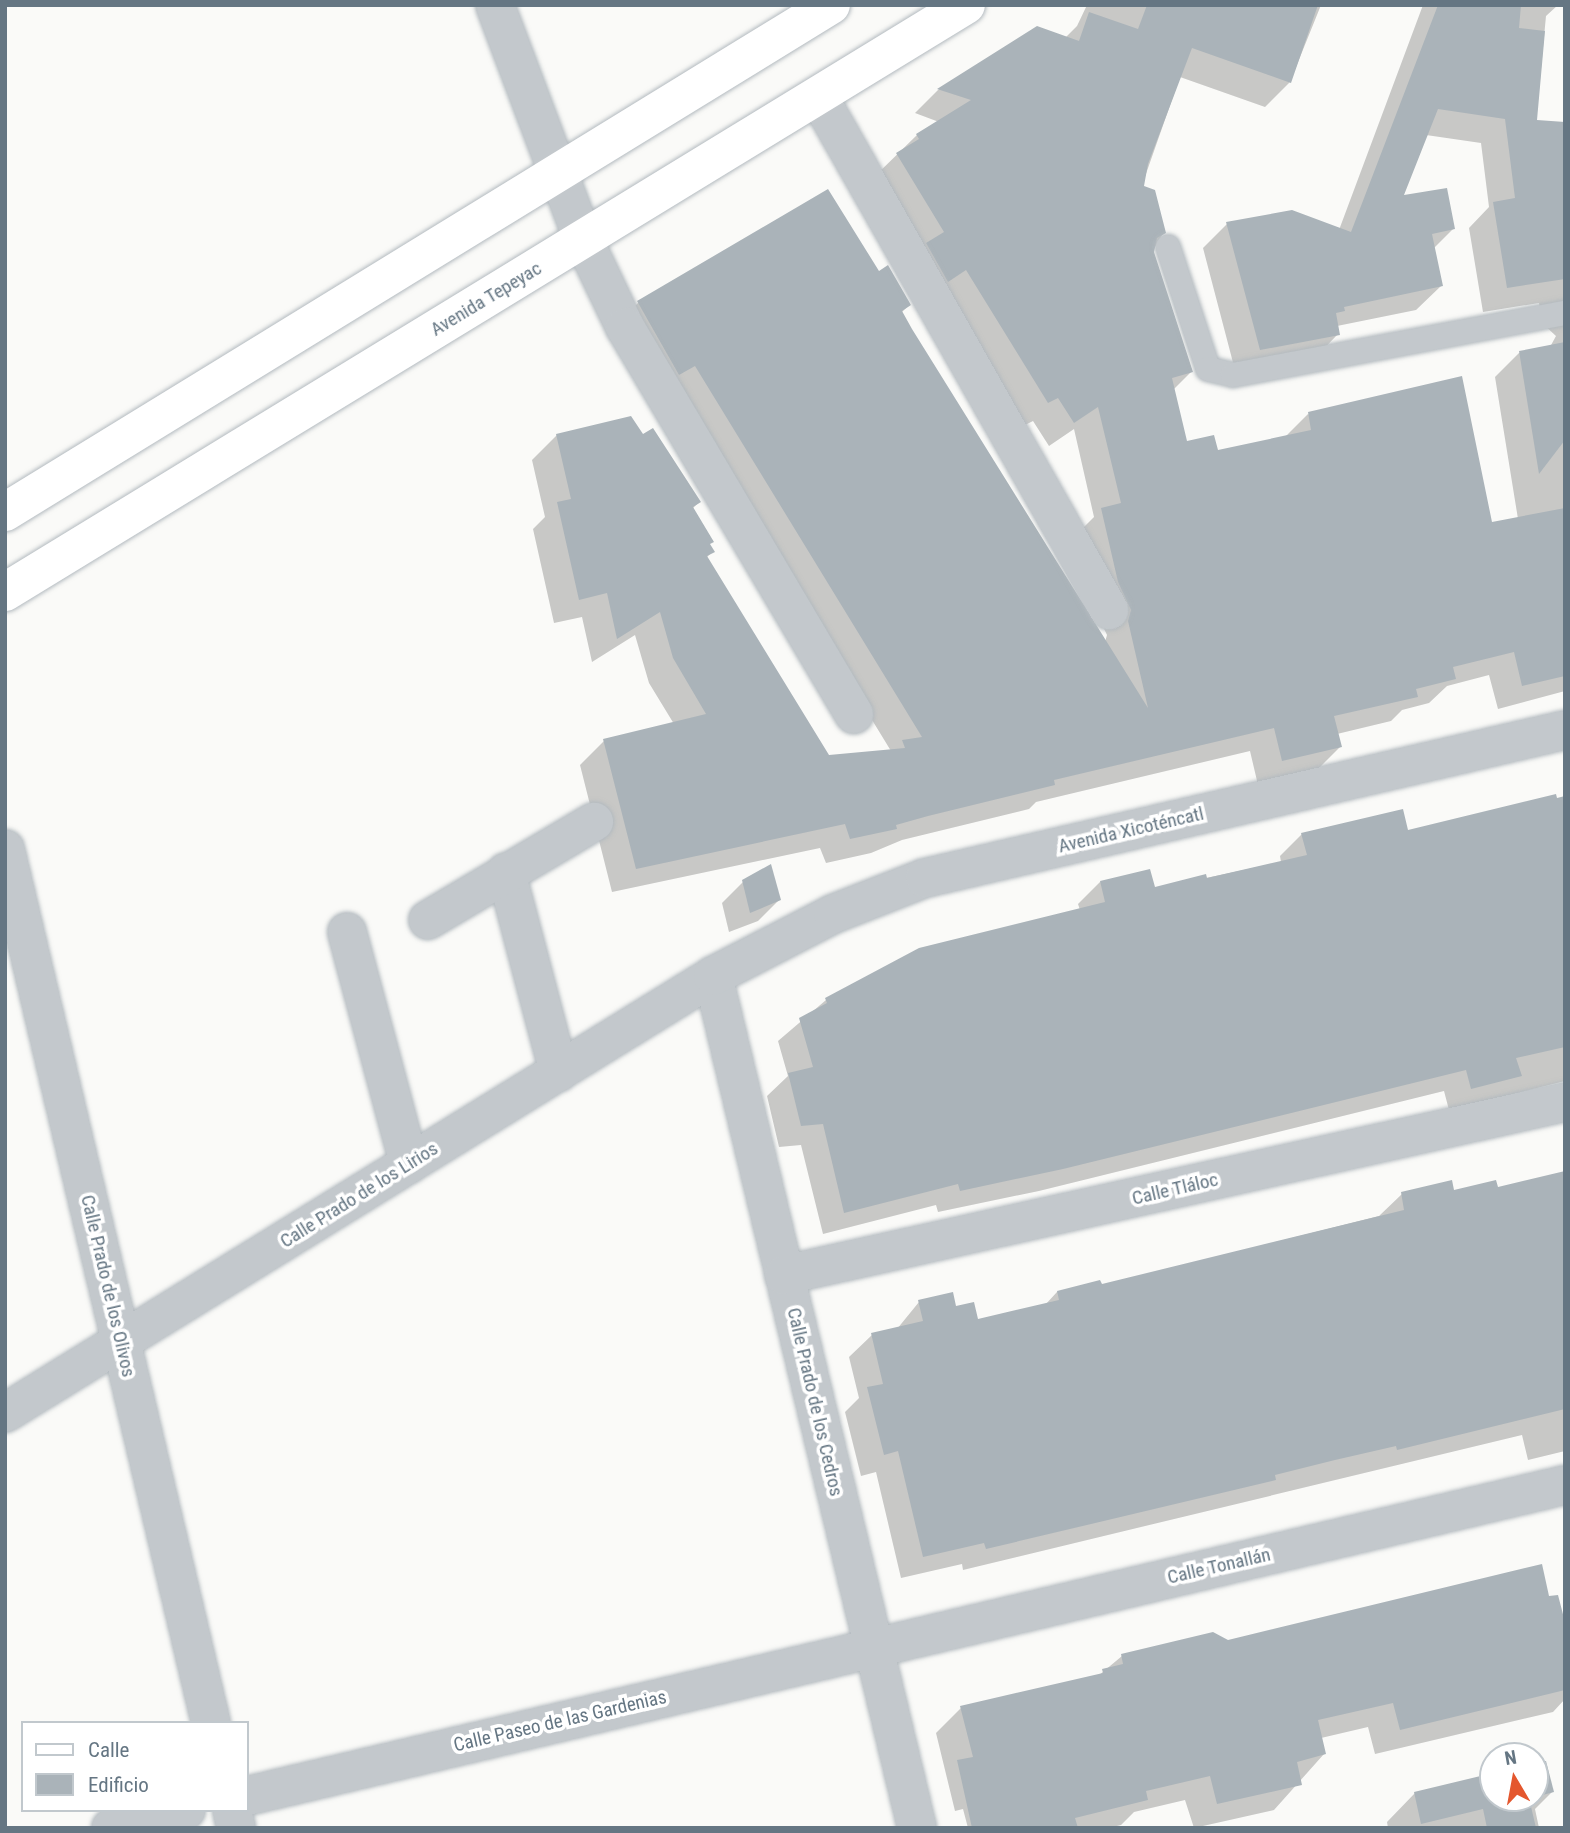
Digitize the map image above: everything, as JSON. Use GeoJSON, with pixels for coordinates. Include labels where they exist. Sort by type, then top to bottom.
{"type":"FeatureCollection","features":[{"type":"Feature","properties":{"kind":"street"},"geometry":{"type":"LineString","coordinates":[[495,5],[522,68],[557,173],[583,239],[625,327],[854,714]]}},
{"type":"Feature","properties":{"kind":"street"},"geometry":{"type":"LineString","coordinates":[[5,512],[831,5]]}},
{"type":"Feature","properties":{"kind":"street","name":"Avenida Tepeyac"},"geometry":{"type":"LineString","coordinates":[[5,592],[966,5]]}},
{"type":"Feature","properties":{"kind":"street"},"geometry":{"type":"LineString","coordinates":[[818,96],[1109,610]]}},
{"type":"Feature","properties":{"kind":"street","name":"Avenida Xicoténcatl"},"geometry":{"type":"LineString","coordinates":[[713,976],[833,914],[925,878],[1565,730]]}},
{"type":"Feature","properties":{"kind":"street"},"geometry":{"type":"LineString","coordinates":[[428,920],[594,822]]}},
{"type":"Feature","properties":{"kind":"street","name":"Calle Prado de los Olivos"},"geometry":{"type":"LineString","coordinates":[[5,849],[211,1721]]}},
{"type":"Feature","properties":{"kind":"street"},"geometry":{"type":"LineString","coordinates":[[506,872],[559,1072]]}},
{"type":"Feature","properties":{"kind":"street"},"geometry":{"type":"LineString","coordinates":[[346,932],[409,1164]]}},
{"type":"Feature","properties":{"kind":"street","name":"Calle Prado de los Lirios"},"geometry":{"type":"LineString","coordinates":[[5,1413],[713,976]]}},
{"type":"Feature","properties":{"kind":"street","name":"Calle Prado de los Cedros"},"geometry":{"type":"LineString","coordinates":[[713,976],[917,1828]]}},
{"type":"Feature","properties":{"kind":"street","name":"Calle Tláloc"},"geometry":{"type":"LineString","coordinates":[[785,1275],[1565,1102]]}},
{"type":"Feature","properties":{"kind":"street","name":"Calle Tonallán"},"geometry":{"type":"LineString","coordinates":[[873,1646],[1565,1485]]}},
{"type":"Feature","properties":{"kind":"street","name":"Calle Paseo de las Gardenias"},"geometry":{"type":"LineString","coordinates":[[248,1796],[873,1646]]}},
{"type":"Feature","properties":{"kind":"street"},"geometry":{"type":"LineString","coordinates":[[111,1828],[178,1812]]}},
{"type":"Feature","properties":{"kind":"lane"},"geometry":{"type":"LineString","coordinates":[[1168,247],[1208,369],[1233,375],[1565,313]]}},
{"type":"Feature","properties":{"kind":"building"},"geometry":{"type":"Polygon","coordinates":[[[1147,5],[1318,5],[1291,83],[1192,48],[1148,164],[1144,186],[1155,190],[1166,233],[1157,238],[1154,252],[1193,372],[1172,378],[1187,441],[1214,435],[1218,450],[1311,430],[1308,412],[1462,376],[1492,522],[1565,508],[1565,676],[1522,686],[1514,652],[1453,667],[1456,679],[1416,689],[1418,697],[1334,716],[1342,747],[1282,761],[1274,728],[1054,780],[1055,785],[928,816],[896,825],[897,829],[850,839],[845,824],[636,869],[603,739],[706,714],[673,658],[660,612],[617,639],[607,593],[579,600],[557,502],[571,499],[556,434],[631,416],[643,434],[653,428],[701,502],[693,507],[714,542],[710,544],[715,552],[707,556],[829,755],[905,748],[902,740],[922,737],[695,366],[679,375],[637,301],[828,189],[879,271],[888,265],[911,305],[902,311],[912,329],[1148,708],[1128,621],[1131,610],[1118,582],[1101,508],[1121,503],[1098,407],[1074,423],[1058,398],[1048,403],[966,270],[948,282],[926,243],[944,232],[896,153],[919,139],[916,134],[971,100],[937,89],[1037,26],[1079,41],[1089,12],[1138,29],[1147,5]]]}},
{"type":"Feature","properties":{"kind":"building"},"geometry":{"type":"Polygon","coordinates":[[[1438,5],[1521,5],[1519,28],[1545,31],[1537,120],[1565,122],[1565,279],[1507,288],[1493,202],[1515,198],[1505,119],[1438,109],[1404,195],[1447,188],[1455,229],[1432,234],[1443,286],[1344,307],[1345,311],[1336,313],[1340,335],[1260,350],[1226,222],[1292,210],[1351,232],[1438,5]]]}},
{"type":"Feature","properties":{"kind":"building"},"geometry":{"type":"Polygon","coordinates":[[[1565,342],[1565,440],[1539,474],[1519,351],[1565,342]]]}},
{"type":"Feature","properties":{"kind":"building"},"geometry":{"type":"Polygon","coordinates":[[[1556,794],[1557,798],[1565,796],[1565,1047],[1516,1058],[1522,1076],[1471,1089],[1466,1070],[1063,1169],[960,1191],[958,1184],[844,1213],[823,1124],[801,1126],[788,1073],[813,1067],[799,1018],[827,1003],[825,998],[919,948],[1105,902],[1100,881],[1150,869],[1155,887],[1206,874],[1207,878],[1307,855],[1301,833],[1403,809],[1408,830],[1556,794]]]}},
{"type":"Feature","properties":{"kind":"building"},"geometry":{"type":"Polygon","coordinates":[[[771,864],[781,900],[750,913],[742,880],[771,864]]]}},
{"type":"Feature","properties":{"kind":"building"},"geometry":{"type":"Polygon","coordinates":[[[1565,1171],[1565,1409],[1397,1450],[1396,1446],[1335,1460],[1275,1475],[1276,1480],[986,1549],[984,1543],[923,1557],[898,1451],[884,1455],[867,1387],[883,1384],[871,1333],[923,1321],[918,1300],[953,1292],[956,1306],[974,1302],[978,1319],[1059,1300],[1057,1291],[1100,1280],[1102,1284],[1404,1210],[1401,1192],[1452,1180],[1454,1190],[1496,1180],[1498,1187],[1565,1171]]]}},
{"type":"Feature","properties":{"kind":"building"},"geometry":{"type":"Polygon","coordinates":[[[1542,1564],[1549,1596],[1558,1595],[1565,1622],[1565,1690],[1400,1730],[1393,1703],[1318,1720],[1326,1754],[1297,1762],[1302,1785],[1217,1804],[1210,1776],[1146,1791],[1148,1800],[1075,1818],[1078,1828],[972,1828],[957,1760],[973,1757],[960,1706],[1103,1673],[1102,1669],[1123,1664],[1121,1654],[1213,1632],[1228,1640],[1542,1564]]]}},
{"type":"Feature","properties":{"kind":"building"},"geometry":{"type":"Polygon","coordinates":[[[1549,1773],[1554,1792],[1549,1793],[1549,1773]]]}},
{"type":"Feature","properties":{"kind":"building"},"geometry":{"type":"Polygon","coordinates":[[[1479,1776],[1479,1810],[1421,1824],[1414,1792],[1479,1776]]]}},
{"type":"Feature","properties":{"kind":"building"},"geometry":{"type":"Polygon","coordinates":[[[1484,1812],[1532,1812],[1536,1828],[1487,1828],[1484,1812]]]}}]}
